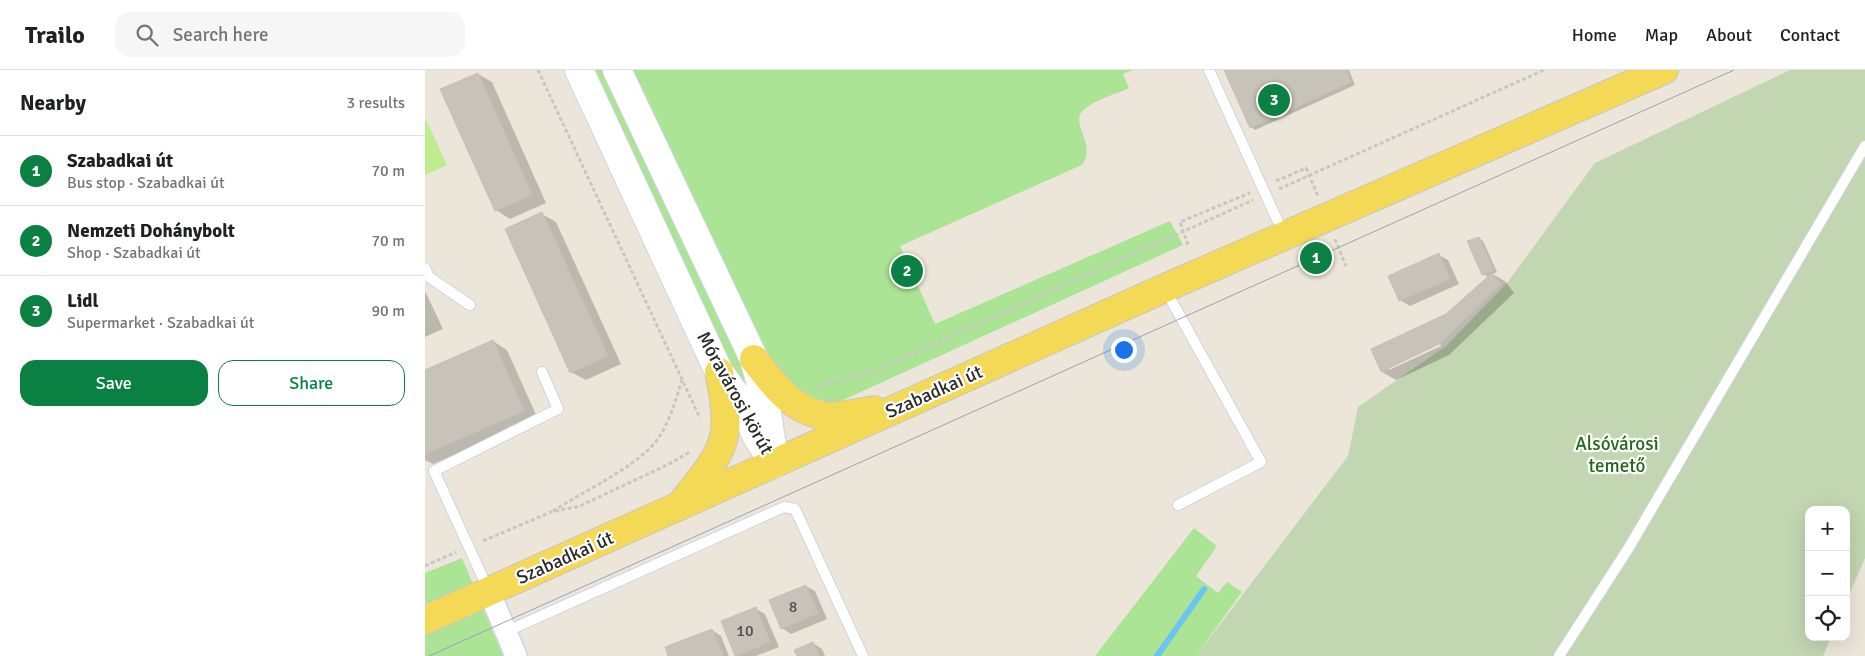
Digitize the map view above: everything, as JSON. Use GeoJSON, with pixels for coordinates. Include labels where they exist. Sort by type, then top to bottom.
{"type":"FeatureCollection","features":[{"type":"Feature","properties":{"kind":"main road","name":"Móravárosi körút"},"geometry":{"type":"LineString","coordinates":[[579,70],[719,372],[741,402],[756,435],[775,464]]}},
{"type":"Feature","properties":{"kind":"main road","name":"Móravárosi körút"},"geometry":{"type":"LineString","coordinates":[[617,70],[754,359],[765,400],[775,464]]}},
{"type":"Feature","properties":{"kind":"main road","name":"Szabadkai út"},"geometry":{"type":"LineString","coordinates":[[425,620],[1165,288],[1664,70]]}},
{"type":"Feature","properties":{"kind":"main road"},"geometry":{"type":"LineString","coordinates":[[754,359],[781,392],[799,407],[829,416],[903,407]]}},
{"type":"Feature","properties":{"kind":"main road"},"geometry":{"type":"LineString","coordinates":[[679,506],[711,466],[726,404],[719,372]]}},
{"type":"Feature","properties":{"kind":"street"},"geometry":{"type":"LineString","coordinates":[[489,592],[516,656]]}},
{"type":"Feature","properties":{"kind":"lane"},"geometry":{"type":"LineString","coordinates":[[1209,70],[1285,236]]}},
{"type":"Feature","properties":{"kind":"lane"},"geometry":{"type":"LineString","coordinates":[[1559,656],[1628,548],[1865,146]]}},
{"type":"Feature","properties":{"kind":"lane"},"geometry":{"type":"LineString","coordinates":[[425,268],[429,277],[470,305]]}},
{"type":"Feature","properties":{"kind":"lane"},"geometry":{"type":"LineString","coordinates":[[1165,288],[1261,462],[1178,505]]}},
{"type":"Feature","properties":{"kind":"lane"},"geometry":{"type":"LineString","coordinates":[[489,592],[470,546],[430,470],[558,409],[542,372]]}},
{"type":"Feature","properties":{"kind":"lane"},"geometry":{"type":"LineString","coordinates":[[505,632],[784,507],[791,507],[795,509],[863,656]]}},
{"type":"Feature","properties":{"kind":"path"},"geometry":{"type":"LineString","coordinates":[[538,70],[683,380],[717,440],[580,506],[551,512]]}},
{"type":"Feature","properties":{"kind":"path"},"geometry":{"type":"LineString","coordinates":[[799,407],[821,385],[879,369],[1544,70]]}},
{"type":"Feature","properties":{"kind":"path"},"geometry":{"type":"LineString","coordinates":[[425,566],[551,512],[625,467],[652,446],[663,430],[683,380]]}},
{"type":"Feature","properties":{"kind":"green space"},"geometry":{"type":"Polygon","coordinates":[[[590,70],[604,70],[755,394],[758,427],[590,70]]]}},
{"type":"Feature","properties":{"kind":"green space"},"geometry":{"type":"Polygon","coordinates":[[[625,70],[1133,70],[1123,74],[1129,88],[1096,102],[1086,108],[1081,114],[1080,126],[1087,148],[1086,157],[1082,165],[900,246],[935,324],[1170,221],[1183,245],[832,405],[800,391],[777,371],[625,70]]]}},
{"type":"Feature","properties":{"kind":"green space","name":"Alsóvárosi temető"},"geometry":{"type":"Polygon","coordinates":[[[1790,70],[1865,70],[1865,558],[1850,593],[1850,506],[1805,506],[1805,641],[1829,641],[1823,656],[1196,656],[1348,456],[1358,407],[1446,346],[1507,283],[1595,163],[1790,70]]]}},
{"type":"Feature","properties":{"kind":"green space"},"geometry":{"type":"Polygon","coordinates":[[[425,117],[447,165],[425,175],[425,117]]]}},
{"type":"Feature","properties":{"kind":"green space"},"geometry":{"type":"Polygon","coordinates":[[[1194,528],[1217,546],[1196,576],[1218,593],[1227,582],[1242,592],[1196,656],[1095,656],[1194,528]]]}},
{"type":"Feature","properties":{"kind":"green space"},"geometry":{"type":"Polygon","coordinates":[[[462,558],[503,656],[425,656],[425,573],[462,558]]]}},
{"type":"Feature","properties":{"kind":"building"},"geometry":{"type":"Polygon","coordinates":[[[1224,70],[1346,70],[1351,82],[1250,128],[1224,70]]]}},
{"type":"Feature","properties":{"kind":"building"},"geometry":{"type":"Polygon","coordinates":[[[478,73],[532,195],[495,211],[440,89],[478,73]]]}},
{"type":"Feature","properties":{"kind":"building"},"geometry":{"type":"Polygon","coordinates":[[[542,212],[608,356],[570,373],[505,229],[542,212]]]}},
{"type":"Feature","properties":{"kind":"building"},"geometry":{"type":"Polygon","coordinates":[[[1479,237],[1494,270],[1482,275],[1467,241],[1479,237]]]}},
{"type":"Feature","properties":{"kind":"building"},"geometry":{"type":"Polygon","coordinates":[[[1439,253],[1450,279],[1399,301],[1388,276],[1439,253]]]}},
{"type":"Feature","properties":{"kind":"building"},"geometry":{"type":"Polygon","coordinates":[[[1492,273],[1501,284],[1441,343],[1381,372],[1371,349],[1446,314],[1492,273]]]}},
{"type":"Feature","properties":{"kind":"building"},"geometry":{"type":"Polygon","coordinates":[[[493,340],[524,411],[425,454],[425,370],[493,340]]]}},
{"type":"Feature","properties":{"kind":"building"},"geometry":{"type":"Polygon","coordinates":[[[806,585],[818,613],[781,629],[769,600],[806,585]]]}},
{"type":"Feature","properties":{"kind":"building"},"geometry":{"type":"Polygon","coordinates":[[[756,607],[770,642],[735,656],[721,621],[756,607]]]}},
{"type":"Feature","properties":{"kind":"building"},"geometry":{"type":"Polygon","coordinates":[[[712,629],[723,656],[668,656],[665,647],[712,629]]]}},
{"type":"Feature","properties":{"kind":"building"},"geometry":{"type":"Polygon","coordinates":[[[813,642],[819,656],[797,656],[794,650],[813,642]]]}},
{"type":"Feature","properties":{"kind":"waterway"},"geometry":{"type":"LineString","coordinates":[[1157,656],[1204,589]]}},
{"type":"Feature","properties":{"kind":"tram line"},"geometry":{"type":"LineString","coordinates":[[429,656],[1734,70]]}},
{"type":"Feature","properties":{"kind":"place","name":"Lidl"},"geometry":{"type":"Point","coordinates":[1274,100]}},
{"type":"Feature","properties":{"kind":"place","name":"Szabadkai út"},"geometry":{"type":"Point","coordinates":[1316,258]}},
{"type":"Feature","properties":{"kind":"place","name":"Nemzeti Dohánybolt"},"geometry":{"type":"Point","coordinates":[907,271]}}]}
